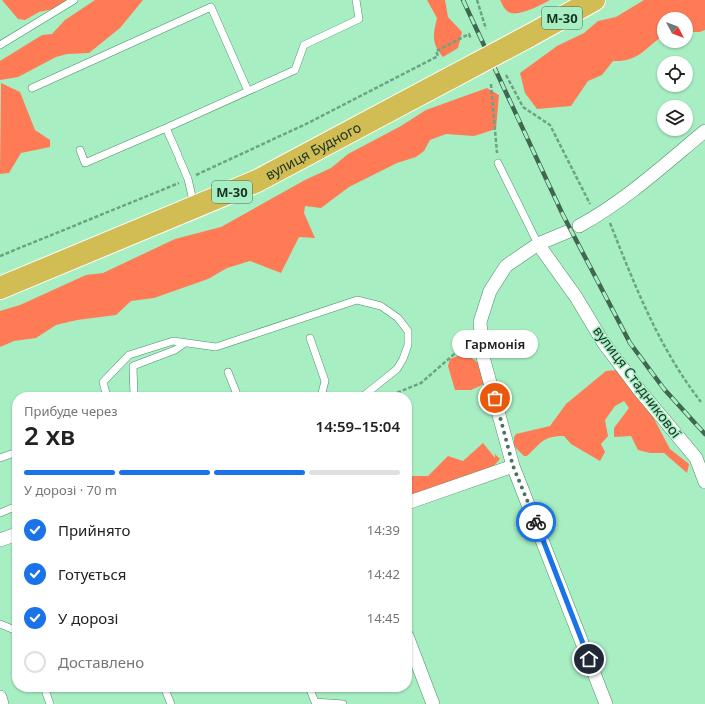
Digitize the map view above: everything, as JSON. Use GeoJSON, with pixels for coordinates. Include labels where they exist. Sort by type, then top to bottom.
{"type":"FeatureCollection","features":[{"type":"Feature","properties":{"kind":"highway","name":"вулиця Будного"},"geometry":{"type":"LineString","coordinates":[[0,288],[257,181],[594,0]]}},
{"type":"Feature","properties":{"kind":"street"},"geometry":{"type":"LineString","coordinates":[[606,704],[513,466],[483,357],[480,322],[490,292],[506,266],[538,244],[573,229],[601,214],[640,186],[705,131]]}},
{"type":"Feature","properties":{"kind":"street","name":"вулиця Стадникової"},"geometry":{"type":"LineString","coordinates":[[538,244],[576,297],[603,342],[696,458],[705,482]]}},
{"type":"Feature","properties":{"kind":"street"},"geometry":{"type":"LineString","coordinates":[[412,501],[513,466]]}},
{"type":"Feature","properties":{"kind":"street"},"geometry":{"type":"LineString","coordinates":[[0,540],[12,536]]}},
{"type":"Feature","properties":{"kind":"street"},"geometry":{"type":"LineString","coordinates":[[412,649],[433,704]]}},
{"type":"Feature","properties":{"kind":"street"},"geometry":{"type":"LineString","coordinates":[[0,697],[2,704]]}},
{"type":"Feature","properties":{"kind":"lane"},"geometry":{"type":"LineString","coordinates":[[0,45],[74,0]]}},
{"type":"Feature","properties":{"kind":"lane"},"geometry":{"type":"LineString","coordinates":[[80,150],[85,163],[295,70],[304,45],[359,19],[356,0]]}},
{"type":"Feature","properties":{"kind":"lane"},"geometry":{"type":"LineString","coordinates":[[32,88],[211,7],[248,91]]}},
{"type":"Feature","properties":{"kind":"lane"},"geometry":{"type":"LineString","coordinates":[[166,128],[188,179],[195,208]]}},
{"type":"Feature","properties":{"kind":"lane"},"geometry":{"type":"LineString","coordinates":[[498,163],[538,244]]}},
{"type":"Feature","properties":{"kind":"lane"},"geometry":{"type":"LineString","coordinates":[[106,392],[103,382],[129,355],[173,341],[216,347],[357,300],[381,306],[398,318],[408,331],[408,345],[397,370],[368,392]]}},
{"type":"Feature","properties":{"kind":"lane"},"geometry":{"type":"LineString","coordinates":[[310,338],[325,382],[322,392]]}},
{"type":"Feature","properties":{"kind":"lane"},"geometry":{"type":"LineString","coordinates":[[134,392],[133,366],[175,350],[185,343]]}},
{"type":"Feature","properties":{"kind":"lane"},"geometry":{"type":"LineString","coordinates":[[228,372],[236,392]]}},
{"type":"Feature","properties":{"kind":"lane"},"geometry":{"type":"LineString","coordinates":[[0,458],[12,454]]}},
{"type":"Feature","properties":{"kind":"lane"},"geometry":{"type":"LineString","coordinates":[[0,513],[12,508]]}},
{"type":"Feature","properties":{"kind":"lane"},"geometry":{"type":"LineString","coordinates":[[0,624],[12,629]]}},
{"type":"Feature","properties":{"kind":"lane"},"geometry":{"type":"LineString","coordinates":[[46,692],[50,704]]}},
{"type":"Feature","properties":{"kind":"lane"},"geometry":{"type":"LineString","coordinates":[[166,692],[171,704]]}},
{"type":"Feature","properties":{"kind":"lane"},"geometry":{"type":"LineString","coordinates":[[311,692],[315,702],[343,704]]}},
{"type":"Feature","properties":{"kind":"path"},"geometry":{"type":"LineString","coordinates":[[477,0],[486,29]]}},
{"type":"Feature","properties":{"kind":"path"},"geometry":{"type":"LineString","coordinates":[[0,256],[188,179],[306,124],[390,82],[438,56],[436,52],[469,34],[471,39]]}},
{"type":"Feature","properties":{"kind":"path"},"geometry":{"type":"LineString","coordinates":[[506,75],[523,107],[550,125],[601,214],[656,331],[683,378],[701,402]]}},
{"type":"Feature","properties":{"kind":"path"},"geometry":{"type":"LineString","coordinates":[[490,84],[498,163]]}},
{"type":"Feature","properties":{"kind":"path"},"geometry":{"type":"LineString","coordinates":[[398,392],[421,383],[467,345],[468,338]]}},
{"type":"Feature","properties":{"kind":"shaded area"},"geometry":{"type":"Polygon","coordinates":[[[2,0],[66,0],[58,8],[39,12],[25,20],[18,19],[2,0]]]}},
{"type":"Feature","properties":{"kind":"shaded area"},"geometry":{"type":"Polygon","coordinates":[[[95,0],[143,0],[120,28],[89,53],[67,54],[56,57],[18,77],[0,80],[0,61],[42,35],[52,34],[65,20],[95,0]]]}},
{"type":"Feature","properties":{"kind":"shaded area"},"geometry":{"type":"Polygon","coordinates":[[[427,0],[445,0],[448,17],[462,32],[458,48],[443,57],[436,47],[434,39],[437,18],[427,0]]]}},
{"type":"Feature","properties":{"kind":"shaded area"},"geometry":{"type":"Polygon","coordinates":[[[500,0],[550,0],[522,12],[511,13],[507,11],[500,0]]]}},
{"type":"Feature","properties":{"kind":"shaded area"},"geometry":{"type":"Polygon","coordinates":[[[644,0],[705,0],[705,30],[693,32],[693,12],[657,12],[657,40],[636,57],[622,61],[613,61],[602,75],[588,81],[571,106],[537,109],[525,93],[520,73],[557,46],[584,33],[598,21],[616,17],[644,0]]]}},
{"type":"Feature","properties":{"kind":"shaded area"},"geometry":{"type":"Polygon","coordinates":[[[1,83],[20,92],[35,130],[50,140],[50,147],[21,153],[9,173],[0,174],[1,83]]]}},
{"type":"Feature","properties":{"kind":"shaded area"},"geometry":{"type":"Polygon","coordinates":[[[487,88],[499,95],[496,129],[474,136],[446,134],[430,140],[424,151],[416,157],[397,163],[349,187],[321,208],[305,206],[304,213],[315,238],[299,237],[281,273],[250,261],[227,268],[208,279],[154,298],[131,301],[116,315],[77,320],[56,325],[36,338],[14,341],[0,347],[0,311],[20,305],[86,275],[103,273],[175,239],[221,227],[305,180],[331,168],[348,154],[401,126],[426,110],[487,88]]]}},
{"type":"Feature","properties":{"kind":"shaded area"},"geometry":{"type":"Polygon","coordinates":[[[463,354],[474,359],[480,365],[484,384],[471,390],[455,390],[448,366],[450,359],[463,354]]]}},
{"type":"Feature","properties":{"kind":"shaded area"},"geometry":{"type":"Polygon","coordinates":[[[618,370],[643,398],[670,449],[689,464],[687,473],[664,453],[650,453],[638,450],[631,436],[614,437],[614,428],[629,408],[624,401],[615,406],[605,420],[608,436],[601,444],[605,452],[600,461],[571,444],[564,436],[551,437],[543,441],[527,456],[524,456],[514,446],[514,437],[516,434],[550,426],[566,404],[606,371],[618,370]]]}},
{"type":"Feature","properties":{"kind":"shaded area"},"geometry":{"type":"Polygon","coordinates":[[[483,443],[495,458],[495,454],[500,459],[491,469],[412,499],[412,476],[428,476],[448,456],[463,461],[483,443]]]}},
{"type":"Feature","properties":{"kind":"railway"},"geometry":{"type":"LineString","coordinates":[[463,0],[563,215],[630,343],[664,389],[705,434]]}},
{"type":"Feature","properties":{"kind":"way so far"},"geometry":{"type":"LineString","coordinates":[[495,398],[513,466],[536,522]]}},
{"type":"Feature","properties":{"kind":"place","name":"Гармонія"},"geometry":{"type":"Point","coordinates":[495,398]}},
{"type":"Feature","properties":{"kind":"route"},"geometry":{"type":"LineString","coordinates":[[536,522],[589,659]]}}]}
